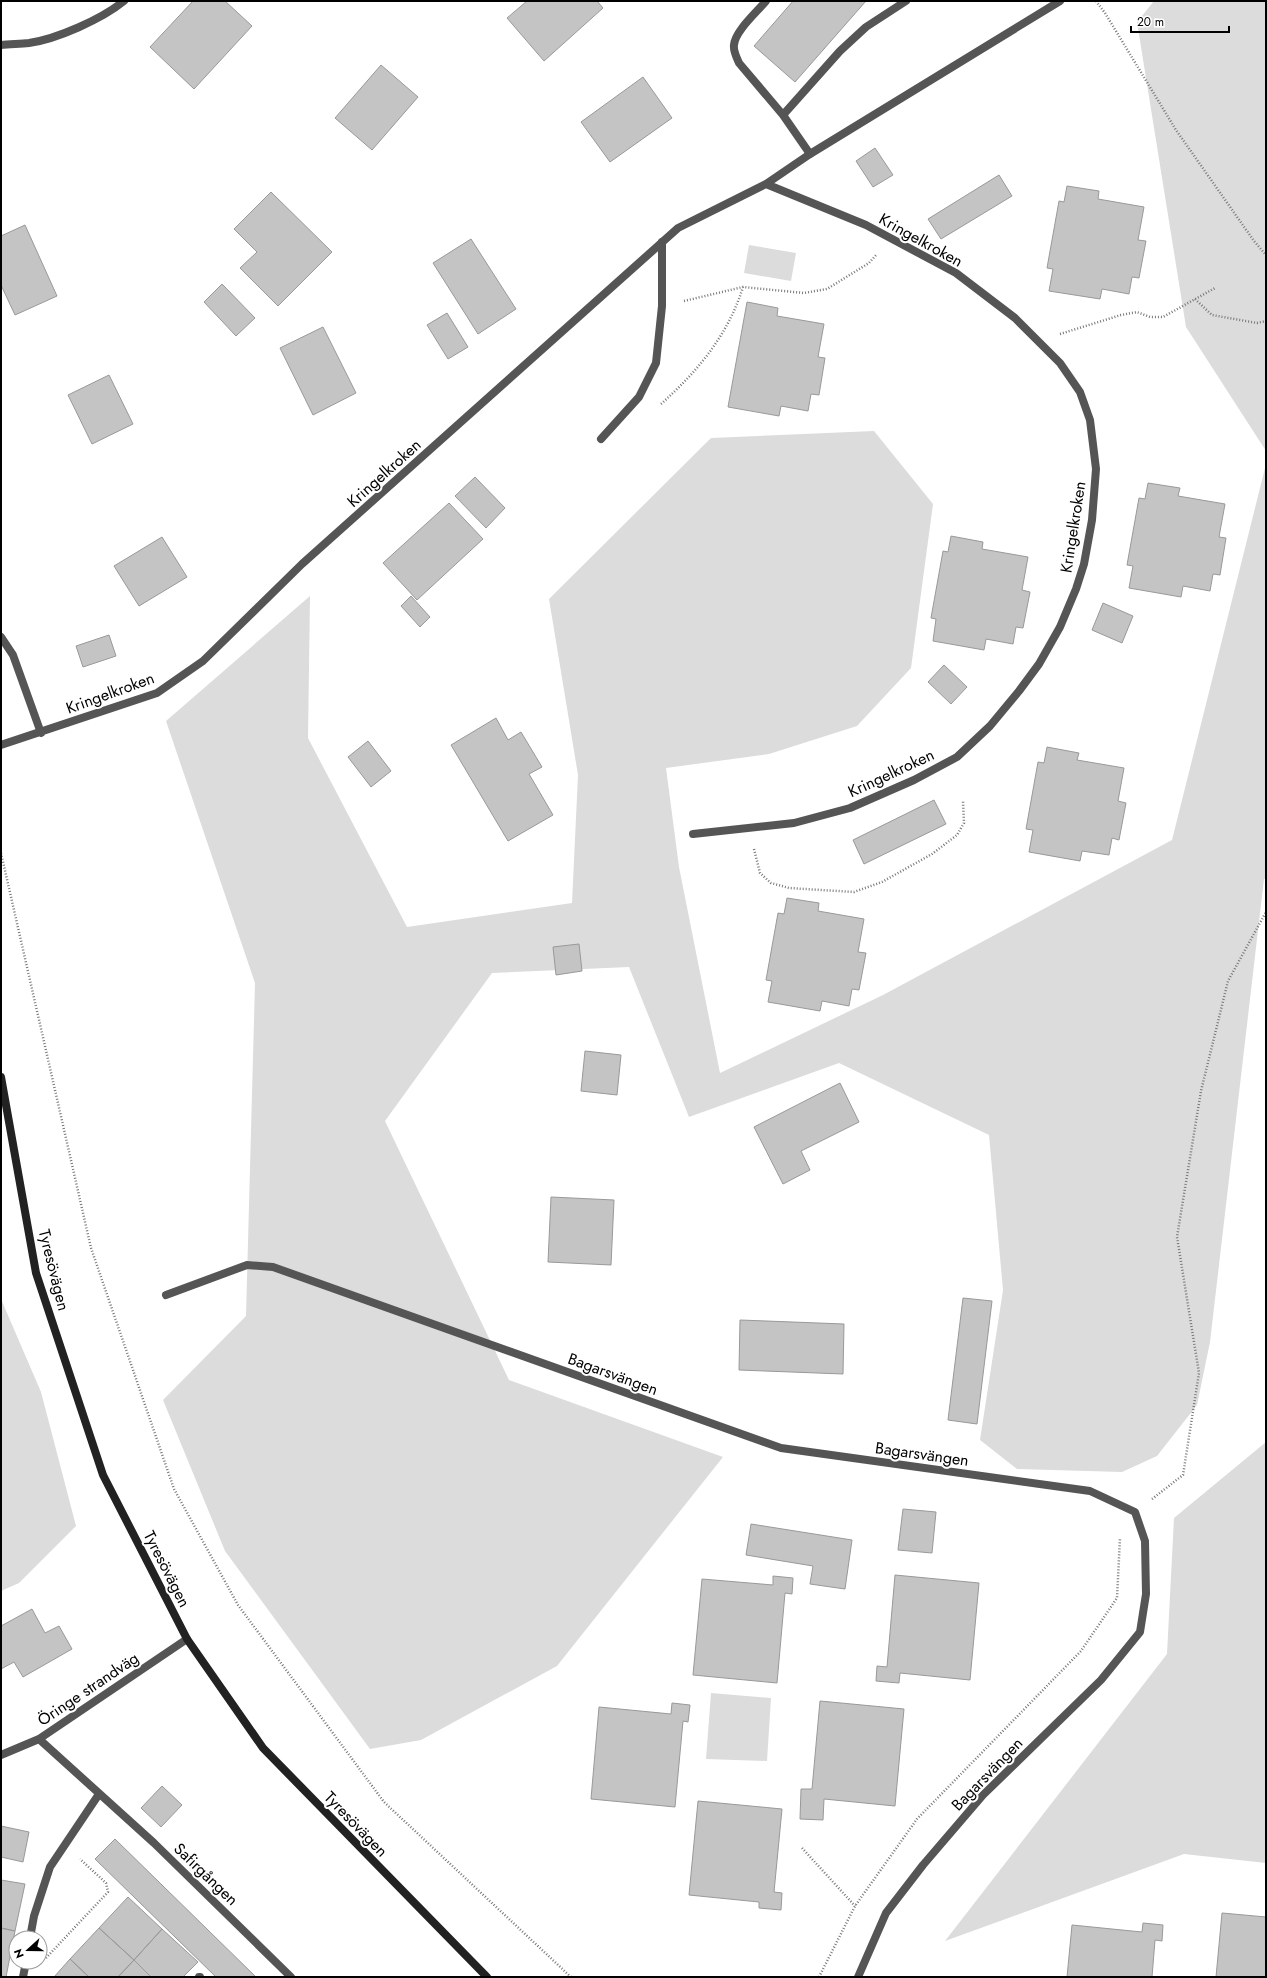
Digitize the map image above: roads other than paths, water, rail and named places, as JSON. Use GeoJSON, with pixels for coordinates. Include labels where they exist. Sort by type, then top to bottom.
{"type":"FeatureCollection","features":[{"type":"Feature","properties":{"kind":"main road","name":"Tyresövägen"},"geometry":{"type":"LineString","coordinates":[[1,1077],[36,1273],[101,1468],[187,1639],[263,1748],[487,1977]]}},
{"type":"Feature","properties":{"kind":"street"},"geometry":{"type":"LineString","coordinates":[[1,45],[30,43],[73,30],[111,12],[124,1]]}},
{"type":"Feature","properties":{"kind":"street"},"geometry":{"type":"LineString","coordinates":[[766,1],[737,35],[734,45],[736,56],[739,63],[783,115],[810,154]]}},
{"type":"Feature","properties":{"kind":"street"},"geometry":{"type":"LineString","coordinates":[[783,115],[840,51],[866,28],[906,1]]}},
{"type":"Feature","properties":{"kind":"street","name":"Kringelkroken"},"geometry":{"type":"LineString","coordinates":[[1,745],[41,733],[157,693],[204,661],[302,564],[678,228],[766,184],[810,154],[1060,1]]}},
{"type":"Feature","properties":{"kind":"street","name":"Kringelkroken"},"geometry":{"type":"LineString","coordinates":[[693,834],[794,823],[850,808],[914,780],[957,757],[990,726],[1039,664],[1060,627],[1076,589],[1084,564],[1092,520],[1096,469],[1090,420],[1080,392],[1060,363],[1015,318],[956,273],[866,225],[766,184]]}},
{"type":"Feature","properties":{"kind":"street"},"geometry":{"type":"LineString","coordinates":[[601,439],[639,397],[656,363],[662,306],[662,242]]}},
{"type":"Feature","properties":{"kind":"street"},"geometry":{"type":"LineString","coordinates":[[1,637],[13,655],[41,733]]}},
{"type":"Feature","properties":{"kind":"street","name":"Bagarsvängen"},"geometry":{"type":"LineString","coordinates":[[166,1295],[247,1265],[273,1268],[780,1448],[1090,1491],[1135,1512],[1145,1541],[1146,1594],[1140,1632],[1101,1680],[983,1795],[923,1865],[886,1913],[858,1977]]}},
{"type":"Feature","properties":{"kind":"street","name":"Öringe strandväg"},"geometry":{"type":"LineString","coordinates":[[1,1755],[39,1739],[187,1639]]}},
{"type":"Feature","properties":{"kind":"street","name":"Safirgången"},"geometry":{"type":"LineString","coordinates":[[39,1739],[98,1794],[154,1843],[291,1977]]}},
{"type":"Feature","properties":{"kind":"street"},"geometry":{"type":"LineString","coordinates":[[31,1930],[34,1916],[50,1867],[98,1794]]}}]}
